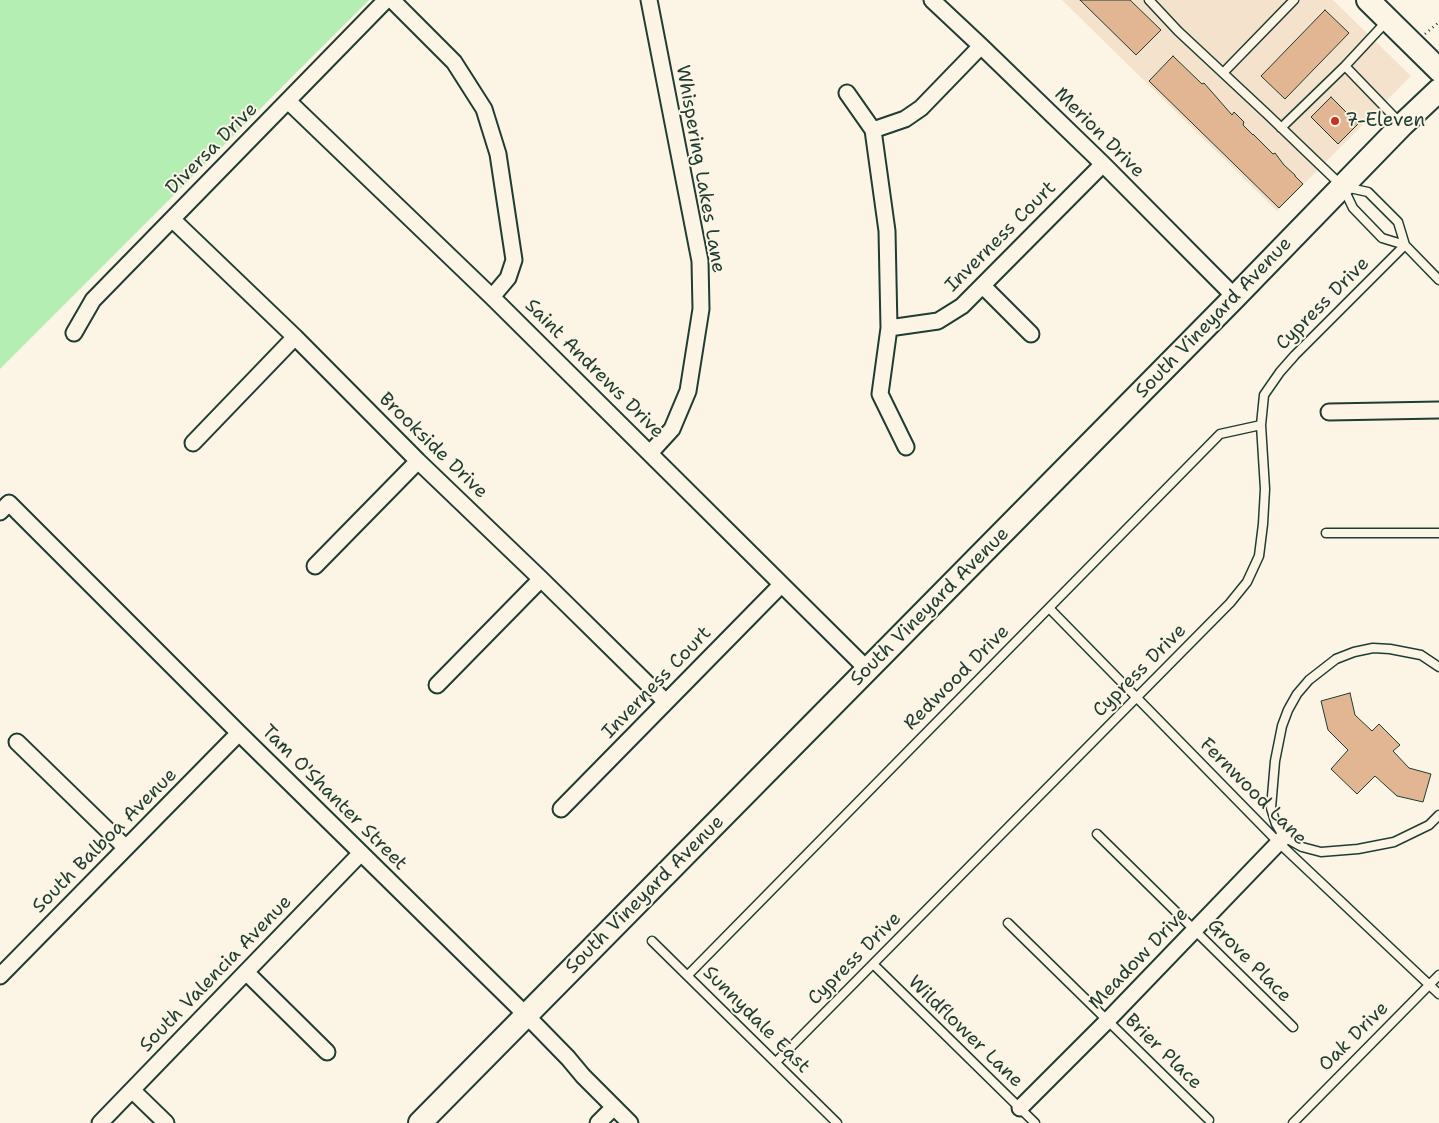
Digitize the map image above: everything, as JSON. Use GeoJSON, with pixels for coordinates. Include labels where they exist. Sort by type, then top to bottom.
{"type":"FeatureCollection","features":[{"type":"Feature","properties":{"kind":"main road"},"geometry":{"type":"LineString","coordinates":[[1368,0],[1439,70]]}},
{"type":"Feature","properties":{"kind":"main road","name":"South Vineyard Avenue"},"geometry":{"type":"LineString","coordinates":[[420,1123],[1235,298],[1402,125],[1439,90]]}},
{"type":"Feature","properties":{"kind":"street","name":"Diversa Drive"},"geometry":{"type":"LineString","coordinates":[[74,332],[93,300],[386,0]]}},
{"type":"Feature","properties":{"kind":"street"},"geometry":{"type":"LineString","coordinates":[[392,0],[454,62],[484,109],[498,154],[514,260],[508,278],[492,297]]}},
{"type":"Feature","properties":{"kind":"street","name":"Whispering Lakes Lane"},"geometry":{"type":"LineString","coordinates":[[649,0],[700,261],[701,309],[688,391],[672,429],[650,453]]}},
{"type":"Feature","properties":{"kind":"street","name":"Merion Drive"},"geometry":{"type":"LineString","coordinates":[[932,0],[1102,164],[1235,298]]}},
{"type":"Feature","properties":{"kind":"street"},"geometry":{"type":"LineString","coordinates":[[873,130],[905,119],[920,108],[981,46]]}},
{"type":"Feature","properties":{"kind":"street"},"geometry":{"type":"LineString","coordinates":[[847,93],[873,130],[887,231],[889,328],[880,394],[906,447]]}},
{"type":"Feature","properties":{"kind":"street","name":"Saint Andrews Drive"},"geometry":{"type":"LineString","coordinates":[[288,101],[492,297],[868,670]]}},
{"type":"Feature","properties":{"kind":"street","name":"Inverness Court"},"geometry":{"type":"LineString","coordinates":[[889,328],[938,321],[962,306],[1102,164]]}},
{"type":"Feature","properties":{"kind":"street","name":"Brookside Drive"},"geometry":{"type":"LineString","coordinates":[[172,219],[295,337],[418,461],[666,702]]}},
{"type":"Feature","properties":{"kind":"street"},"geometry":{"type":"LineString","coordinates":[[983,286],[1031,334]]}},
{"type":"Feature","properties":{"kind":"street"},"geometry":{"type":"LineString","coordinates":[[193,443],[295,337]]}},
{"type":"Feature","properties":{"kind":"street"},"geometry":{"type":"LineString","coordinates":[[1329,412],[1439,410]]}},
{"type":"Feature","properties":{"kind":"street"},"geometry":{"type":"LineString","coordinates":[[316,566],[418,461]]}},
{"type":"Feature","properties":{"kind":"street","name":"Tam O'Shanter Street"},"geometry":{"type":"LineString","coordinates":[[5,508],[240,733],[526,1015],[630,1123]]}},
{"type":"Feature","properties":{"kind":"street"},"geometry":{"type":"LineString","coordinates":[[437,685],[541,579]]}},
{"type":"Feature","properties":{"kind":"street","name":"Inverness Court"},"geometry":{"type":"LineString","coordinates":[[561,809],[781,585]]}},
{"type":"Feature","properties":{"kind":"street","name":"South Balboa Avenue"},"geometry":{"type":"LineString","coordinates":[[3,968],[240,733]]}},
{"type":"Feature","properties":{"kind":"street"},"geometry":{"type":"LineString","coordinates":[[17,742],[126,848]]}},
{"type":"Feature","properties":{"kind":"street","name":"Meadow Drive"},"geometry":{"type":"LineString","coordinates":[[1020,1108],[1282,840]]}},
{"type":"Feature","properties":{"kind":"street","name":"South Valencia Avenue"},"geometry":{"type":"LineString","coordinates":[[100,1123],[361,853]]}},
{"type":"Feature","properties":{"kind":"street"},"geometry":{"type":"LineString","coordinates":[[246,972],[327,1052]]}},
{"type":"Feature","properties":{"kind":"street"},"geometry":{"type":"LineString","coordinates":[[132,1090],[166,1123]]}},
{"type":"Feature","properties":{"kind":"street"},"geometry":{"type":"LineString","coordinates":[[598,1123],[614,1107]]}},
{"type":"Feature","properties":{"kind":"lane"},"geometry":{"type":"LineString","coordinates":[[1149,0],[1178,31],[1343,187],[1353,208],[1382,238],[1405,245]]}},
{"type":"Feature","properties":{"kind":"lane"},"geometry":{"type":"LineString","coordinates":[[1224,73],[1294,0]]}},
{"type":"Feature","properties":{"kind":"lane"},"geometry":{"type":"LineString","coordinates":[[1281,128],[1345,66],[1388,20]]}},
{"type":"Feature","properties":{"kind":"lane"},"geometry":{"type":"LineString","coordinates":[[1345,66],[1402,125]]}},
{"type":"Feature","properties":{"kind":"lane"},"geometry":{"type":"LineString","coordinates":[[1343,187],[1368,192],[1398,222],[1405,245],[1439,280]]}},
{"type":"Feature","properties":{"kind":"lane","name":"Cypress Drive"},"geometry":{"type":"LineString","coordinates":[[776,1062],[1230,603],[1247,582],[1258,556],[1263,524],[1265,489],[1261,425],[1264,395],[1295,355],[1405,245]]}},
{"type":"Feature","properties":{"kind":"lane","name":"Redwood Drive"},"geometry":{"type":"LineString","coordinates":[[688,975],[1220,434],[1261,425]]}},
{"type":"Feature","properties":{"kind":"lane"},"geometry":{"type":"LineString","coordinates":[[1326,533],[1439,533]]}},
{"type":"Feature","properties":{"kind":"lane","name":"Fernwood Lane"},"geometry":{"type":"LineString","coordinates":[[1049,608],[1136,697],[1439,994]]}},
{"type":"Feature","properties":{"kind":"lane"},"geometry":{"type":"LineString","coordinates":[[1439,666],[1421,655],[1390,649],[1372,648],[1336,659],[1309,680],[1297,694],[1282,726],[1275,761],[1271,808],[1282,840],[1321,852],[1358,849],[1394,842],[1429,825],[1439,815]]}},
{"type":"Feature","properties":{"kind":"lane","name":"Grove Place"},"geometry":{"type":"LineString","coordinates":[[1097,834],[1293,1028]]}},
{"type":"Feature","properties":{"kind":"lane","name":"Brier Place"},"geometry":{"type":"LineString","coordinates":[[1008,922],[1209,1120]]}},
{"type":"Feature","properties":{"kind":"lane","name":"Sunnydale East"},"geometry":{"type":"LineString","coordinates":[[652,941],[837,1123]]}},
{"type":"Feature","properties":{"kind":"lane","name":"Wildflower Lane"},"geometry":{"type":"LineString","coordinates":[[873,964],[1035,1123]]}},
{"type":"Feature","properties":{"kind":"lane","name":"Oak Drive"},"geometry":{"type":"LineString","coordinates":[[1293,1123],[1439,975]]}},
{"type":"Feature","properties":{"kind":"shaded area"},"geometry":{"type":"Polygon","coordinates":[[[1062,0],[1333,0],[1411,76],[1277,211],[1062,0]]]}},
{"type":"Feature","properties":{"kind":"green space"},"geometry":{"type":"Polygon","coordinates":[[[0,0],[369,0],[0,369],[0,0]]]}},
{"type":"Feature","properties":{"kind":"building"},"geometry":{"type":"Polygon","coordinates":[[[1080,0],[1130,0],[1161,30],[1136,55],[1080,0]]]}},
{"type":"Feature","properties":{"kind":"building"},"geometry":{"type":"Polygon","coordinates":[[[1325,10],[1349,33],[1285,99],[1261,76],[1325,10]]]}},
{"type":"Feature","properties":{"kind":"building"},"geometry":{"type":"Polygon","coordinates":[[[1173,56],[1202,84],[1204,83],[1232,115],[1234,112],[1244,122],[1243,125],[1273,154],[1275,153],[1303,184],[1279,208],[1149,81],[1173,56]]]}},
{"type":"Feature","properties":{"kind":"building","name":"7-Eleven"},"geometry":{"type":"Polygon","coordinates":[[[1331,97],[1358,124],[1338,144],[1311,117],[1331,97]]]}},
{"type":"Feature","properties":{"kind":"building"},"geometry":{"type":"Polygon","coordinates":[[[1350,693],[1355,715],[1372,731],[1379,724],[1400,745],[1393,751],[1409,768],[1431,774],[1423,802],[1397,796],[1375,776],[1357,794],[1331,769],[1348,750],[1328,730],[1321,701],[1350,693]]]}},
{"type":"Feature","properties":{"kind":"place","name":"7-Eleven"},"geometry":{"type":"Point","coordinates":[1335,121]}}]}
